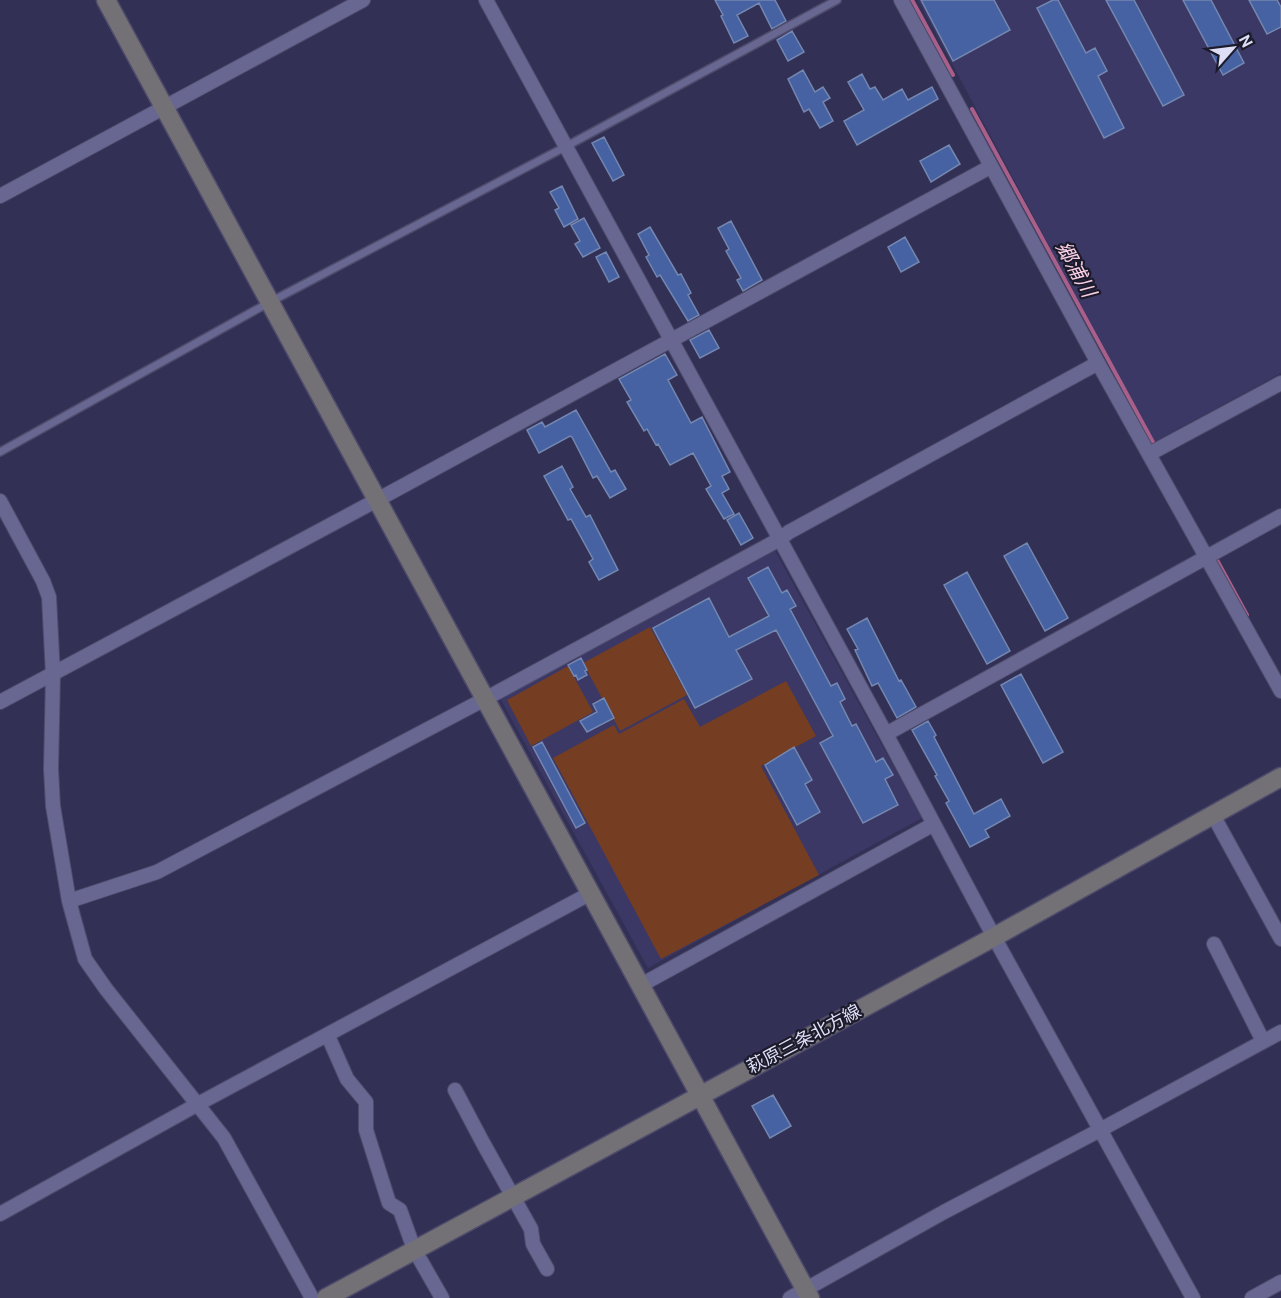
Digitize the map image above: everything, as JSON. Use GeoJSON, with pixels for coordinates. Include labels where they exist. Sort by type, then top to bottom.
{"type":"FeatureCollection","features":[{"type":"Feature","properties":{"kind":"street"},"geometry":{"type":"LineString","coordinates":[[106,0],[700,1095],[802,1295],[944,1212],[1281,1032]]}},
{"type":"Feature","properties":{"kind":"street"},"geometry":{"type":"LineString","coordinates":[[0,196],[363,0]]}},
{"type":"Feature","properties":{"kind":"street"},"geometry":{"type":"LineString","coordinates":[[486,0],[886,734],[994,937],[1193,1298]]}},
{"type":"Feature","properties":{"kind":"street"},"geometry":{"type":"LineString","coordinates":[[902,0],[990,167],[1281,691]]}},
{"type":"Feature","properties":{"kind":"street"},"geometry":{"type":"LineString","coordinates":[[0,702],[990,167]]}},
{"type":"Feature","properties":{"kind":"street"},"geometry":{"type":"LineString","coordinates":[[69,901],[157,872],[485,699],[1098,363]]}},
{"type":"Feature","properties":{"kind":"street"},"geometry":{"type":"LineString","coordinates":[[1149,454],[1281,382]]}},
{"type":"Feature","properties":{"kind":"street"},"geometry":{"type":"LineString","coordinates":[[0,501],[43,581],[49,597],[53,675],[51,769],[53,806],[69,901],[85,959],[105,989],[224,1138],[312,1298]]}},
{"type":"Feature","properties":{"kind":"street"},"geometry":{"type":"LineString","coordinates":[[886,734],[1206,557],[1280,520]]}},
{"type":"Feature","properties":{"kind":"street","name":"萩原三条北方線"},"geometry":{"type":"LineString","coordinates":[[326,1298],[994,937],[1281,777]]}},
{"type":"Feature","properties":{"kind":"street"},"geometry":{"type":"LineString","coordinates":[[1213,814],[1281,939]]}},
{"type":"Feature","properties":{"kind":"street"},"geometry":{"type":"LineString","coordinates":[[641,986],[934,824]]}},
{"type":"Feature","properties":{"kind":"street"},"geometry":{"type":"LineString","coordinates":[[0,1214],[198,1104],[591,893]]}},
{"type":"Feature","properties":{"kind":"street"},"geometry":{"type":"LineString","coordinates":[[1214,944],[1263,1041]]}},
{"type":"Feature","properties":{"kind":"street"},"geometry":{"type":"LineString","coordinates":[[328,1036],[347,1079],[366,1102],[366,1130],[389,1203],[400,1210],[414,1249],[442,1298]]}},
{"type":"Feature","properties":{"kind":"street"},"geometry":{"type":"LineString","coordinates":[[455,1090],[531,1229],[533,1244],[547,1269]]}},
{"type":"Feature","properties":{"kind":"street"},"geometry":{"type":"LineString","coordinates":[[1252,1298],[1281,1282]]}},
{"type":"Feature","properties":{"kind":"lane"},"geometry":{"type":"LineString","coordinates":[[0,452],[270,302],[565,147],[837,0]]}},
{"type":"Feature","properties":{"kind":"shaded area"},"geometry":{"type":"Polygon","coordinates":[[[918,0],[1281,0],[1281,373],[1154,442],[918,0]]]}},
{"type":"Feature","properties":{"kind":"shaded area"},"geometry":{"type":"Polygon","coordinates":[[[774,549],[922,818],[648,968],[500,698],[774,549]]]}},
{"type":"Feature","properties":{"kind":"shaded area"},"geometry":{"type":"Polygon","coordinates":[[[650,627],[687,695],[620,731],[583,663],[650,627]]]}},
{"type":"Feature","properties":{"kind":"shaded area"},"geometry":{"type":"Polygon","coordinates":[[[568,666],[593,712],[531,746],[507,700],[568,666]]]}},
{"type":"Feature","properties":{"kind":"shaded area"},"geometry":{"type":"Polygon","coordinates":[[[786,681],[816,736],[761,766],[819,875],[661,959],[553,758],[614,725],[619,734],[684,699],[700,727],[786,681]]]}},
{"type":"Feature","properties":{"kind":"building"},"geometry":{"type":"Polygon","coordinates":[[[715,0],[775,0],[786,21],[772,29],[759,3],[737,15],[748,36],[734,43],[715,0]]]}},
{"type":"Feature","properties":{"kind":"building"},"geometry":{"type":"Polygon","coordinates":[[[921,0],[994,0],[1010,30],[953,61],[921,0]]]}},
{"type":"Feature","properties":{"kind":"building"},"geometry":{"type":"Polygon","coordinates":[[[1058,0],[1086,53],[1095,48],[1107,71],[1098,76],[1124,128],[1104,138],[1037,8],[1058,0]]]}},
{"type":"Feature","properties":{"kind":"building"},"geometry":{"type":"Polygon","coordinates":[[[1106,0],[1134,0],[1184,95],[1163,106],[1106,0]]]}},
{"type":"Feature","properties":{"kind":"building"},"geometry":{"type":"Polygon","coordinates":[[[1183,0],[1211,0],[1244,63],[1223,75],[1183,0]]]}},
{"type":"Feature","properties":{"kind":"building"},"geometry":{"type":"Polygon","coordinates":[[[1249,0],[1277,0],[1281,7],[1281,27],[1267,34],[1249,0]]]}},
{"type":"Feature","properties":{"kind":"building"},"geometry":{"type":"Polygon","coordinates":[[[792,31],[804,52],[788,61],[777,40],[792,31]]]}},
{"type":"Feature","properties":{"kind":"building"},"geometry":{"type":"Polygon","coordinates":[[[803,70],[815,92],[823,87],[830,98],[823,102],[833,121],[820,128],[809,109],[804,112],[788,79],[803,70]]]}},
{"type":"Feature","properties":{"kind":"building"},"geometry":{"type":"Polygon","coordinates":[[[862,74],[870,89],[875,87],[883,100],[902,89],[908,100],[932,87],[938,99],[857,145],[844,121],[864,110],[848,82],[862,74]]]}},
{"type":"Feature","properties":{"kind":"building"},"geometry":{"type":"Polygon","coordinates":[[[604,137],[624,175],[613,181],[592,143],[604,137]]]}},
{"type":"Feature","properties":{"kind":"building"},"geometry":{"type":"Polygon","coordinates":[[[949,145],[960,164],[931,182],[920,161],[949,145]]]}},
{"type":"Feature","properties":{"kind":"building"},"geometry":{"type":"Polygon","coordinates":[[[562,186],[578,219],[564,227],[555,210],[559,208],[550,192],[562,186]]]}},
{"type":"Feature","properties":{"kind":"building"},"geometry":{"type":"Polygon","coordinates":[[[584,218],[600,248],[583,257],[575,244],[580,241],[571,225],[584,218]]]}},
{"type":"Feature","properties":{"kind":"building"},"geometry":{"type":"Polygon","coordinates":[[[731,221],[762,280],[743,291],[737,280],[741,278],[726,251],[729,249],[718,228],[731,221]]]}},
{"type":"Feature","properties":{"kind":"building"},"geometry":{"type":"Polygon","coordinates":[[[650,227],[691,293],[688,295],[699,315],[688,321],[660,275],[657,277],[646,257],[649,255],[638,234],[650,227]]]}},
{"type":"Feature","properties":{"kind":"building"},"geometry":{"type":"Polygon","coordinates":[[[905,237],[919,262],[901,272],[888,247],[905,237]]]}},
{"type":"Feature","properties":{"kind":"building"},"geometry":{"type":"Polygon","coordinates":[[[606,252],[619,277],[609,282],[596,257],[606,252]]]}},
{"type":"Feature","properties":{"kind":"building"},"geometry":{"type":"Polygon","coordinates":[[[709,330],[719,348],[700,358],[690,340],[709,330]]]}},
{"type":"Feature","properties":{"kind":"building"},"geometry":{"type":"Polygon","coordinates":[[[665,354],[677,375],[668,380],[691,423],[702,417],[730,472],[722,476],[729,489],[722,493],[734,514],[724,519],[706,489],[711,486],[693,453],[670,465],[647,429],[644,431],[627,402],[631,400],[619,379],[665,354]]]}},
{"type":"Feature","properties":{"kind":"building"},"geometry":{"type":"Polygon","coordinates":[[[576,410],[611,472],[615,470],[626,489],[610,498],[597,476],[593,478],[572,437],[539,453],[527,430],[542,422],[545,427],[576,410]]]}},
{"type":"Feature","properties":{"kind":"building"},"geometry":{"type":"Polygon","coordinates":[[[562,466],[573,487],[570,489],[586,517],[590,515],[618,570],[599,580],[589,562],[593,559],[544,476],[562,466]]]}},
{"type":"Feature","properties":{"kind":"building"},"geometry":{"type":"Polygon","coordinates":[[[739,513],[753,538],[741,545],[727,520],[739,513]]]}},
{"type":"Feature","properties":{"kind":"building"},"geometry":{"type":"Polygon","coordinates":[[[1027,543],[1068,618],[1045,631],[1004,556],[1027,543]]]}},
{"type":"Feature","properties":{"kind":"building"},"geometry":{"type":"Polygon","coordinates":[[[768,567],[782,593],[787,590],[796,606],[790,609],[831,686],[837,683],[845,699],[840,702],[852,726],[856,724],[876,762],[883,758],[893,775],[885,779],[898,805],[863,823],[820,743],[833,736],[776,630],[736,650],[752,679],[695,708],[653,628],[709,598],[729,637],[769,616],[748,578],[768,567]]]}},
{"type":"Feature","properties":{"kind":"building"},"geometry":{"type":"Polygon","coordinates":[[[967,572],[1010,651],[987,664],[944,585],[967,572]]]}},
{"type":"Feature","properties":{"kind":"building"},"geometry":{"type":"Polygon","coordinates":[[[867,618],[899,681],[901,680],[916,707],[897,718],[878,683],[872,686],[855,650],[858,649],[847,629],[867,618]]]}},
{"type":"Feature","properties":{"kind":"building"},"geometry":{"type":"Polygon","coordinates":[[[581,658],[587,675],[578,680],[568,665],[581,658]]]}},
{"type":"Feature","properties":{"kind":"building"},"geometry":{"type":"Polygon","coordinates":[[[1021,674],[1063,752],[1043,763],[1001,685],[1021,674]]]}},
{"type":"Feature","properties":{"kind":"building"},"geometry":{"type":"Polygon","coordinates":[[[604,698],[614,718],[587,732],[580,721],[597,712],[593,704],[604,698]]]}},
{"type":"Feature","properties":{"kind":"building"},"geometry":{"type":"Polygon","coordinates":[[[928,721],[974,814],[1001,799],[1010,816],[985,830],[989,837],[970,847],[946,803],[949,801],[935,776],[937,775],[912,730],[928,721]]]}},
{"type":"Feature","properties":{"kind":"building"},"geometry":{"type":"Polygon","coordinates":[[[542,742],[585,823],[576,828],[533,747],[542,742]]]}},
{"type":"Feature","properties":{"kind":"building"},"geometry":{"type":"Polygon","coordinates":[[[794,747],[812,780],[805,784],[820,812],[797,825],[765,765],[794,747]]]}},
{"type":"Feature","properties":{"kind":"building"},"geometry":{"type":"Polygon","coordinates":[[[773,1095],[791,1126],[770,1138],[752,1106],[773,1095]]]}},
{"type":"Feature","properties":{"kind":"waterway","name":"郷浦川"},"geometry":{"type":"LineString","coordinates":[[912,0],[953,75]]}},
{"type":"Feature","properties":{"kind":"waterway","name":"郷浦川"},"geometry":{"type":"LineString","coordinates":[[972,109],[1154,444]]}},
{"type":"Feature","properties":{"kind":"waterway","name":"郷浦川"},"geometry":{"type":"LineString","coordinates":[[1217,560],[1247,615]]}}]}
